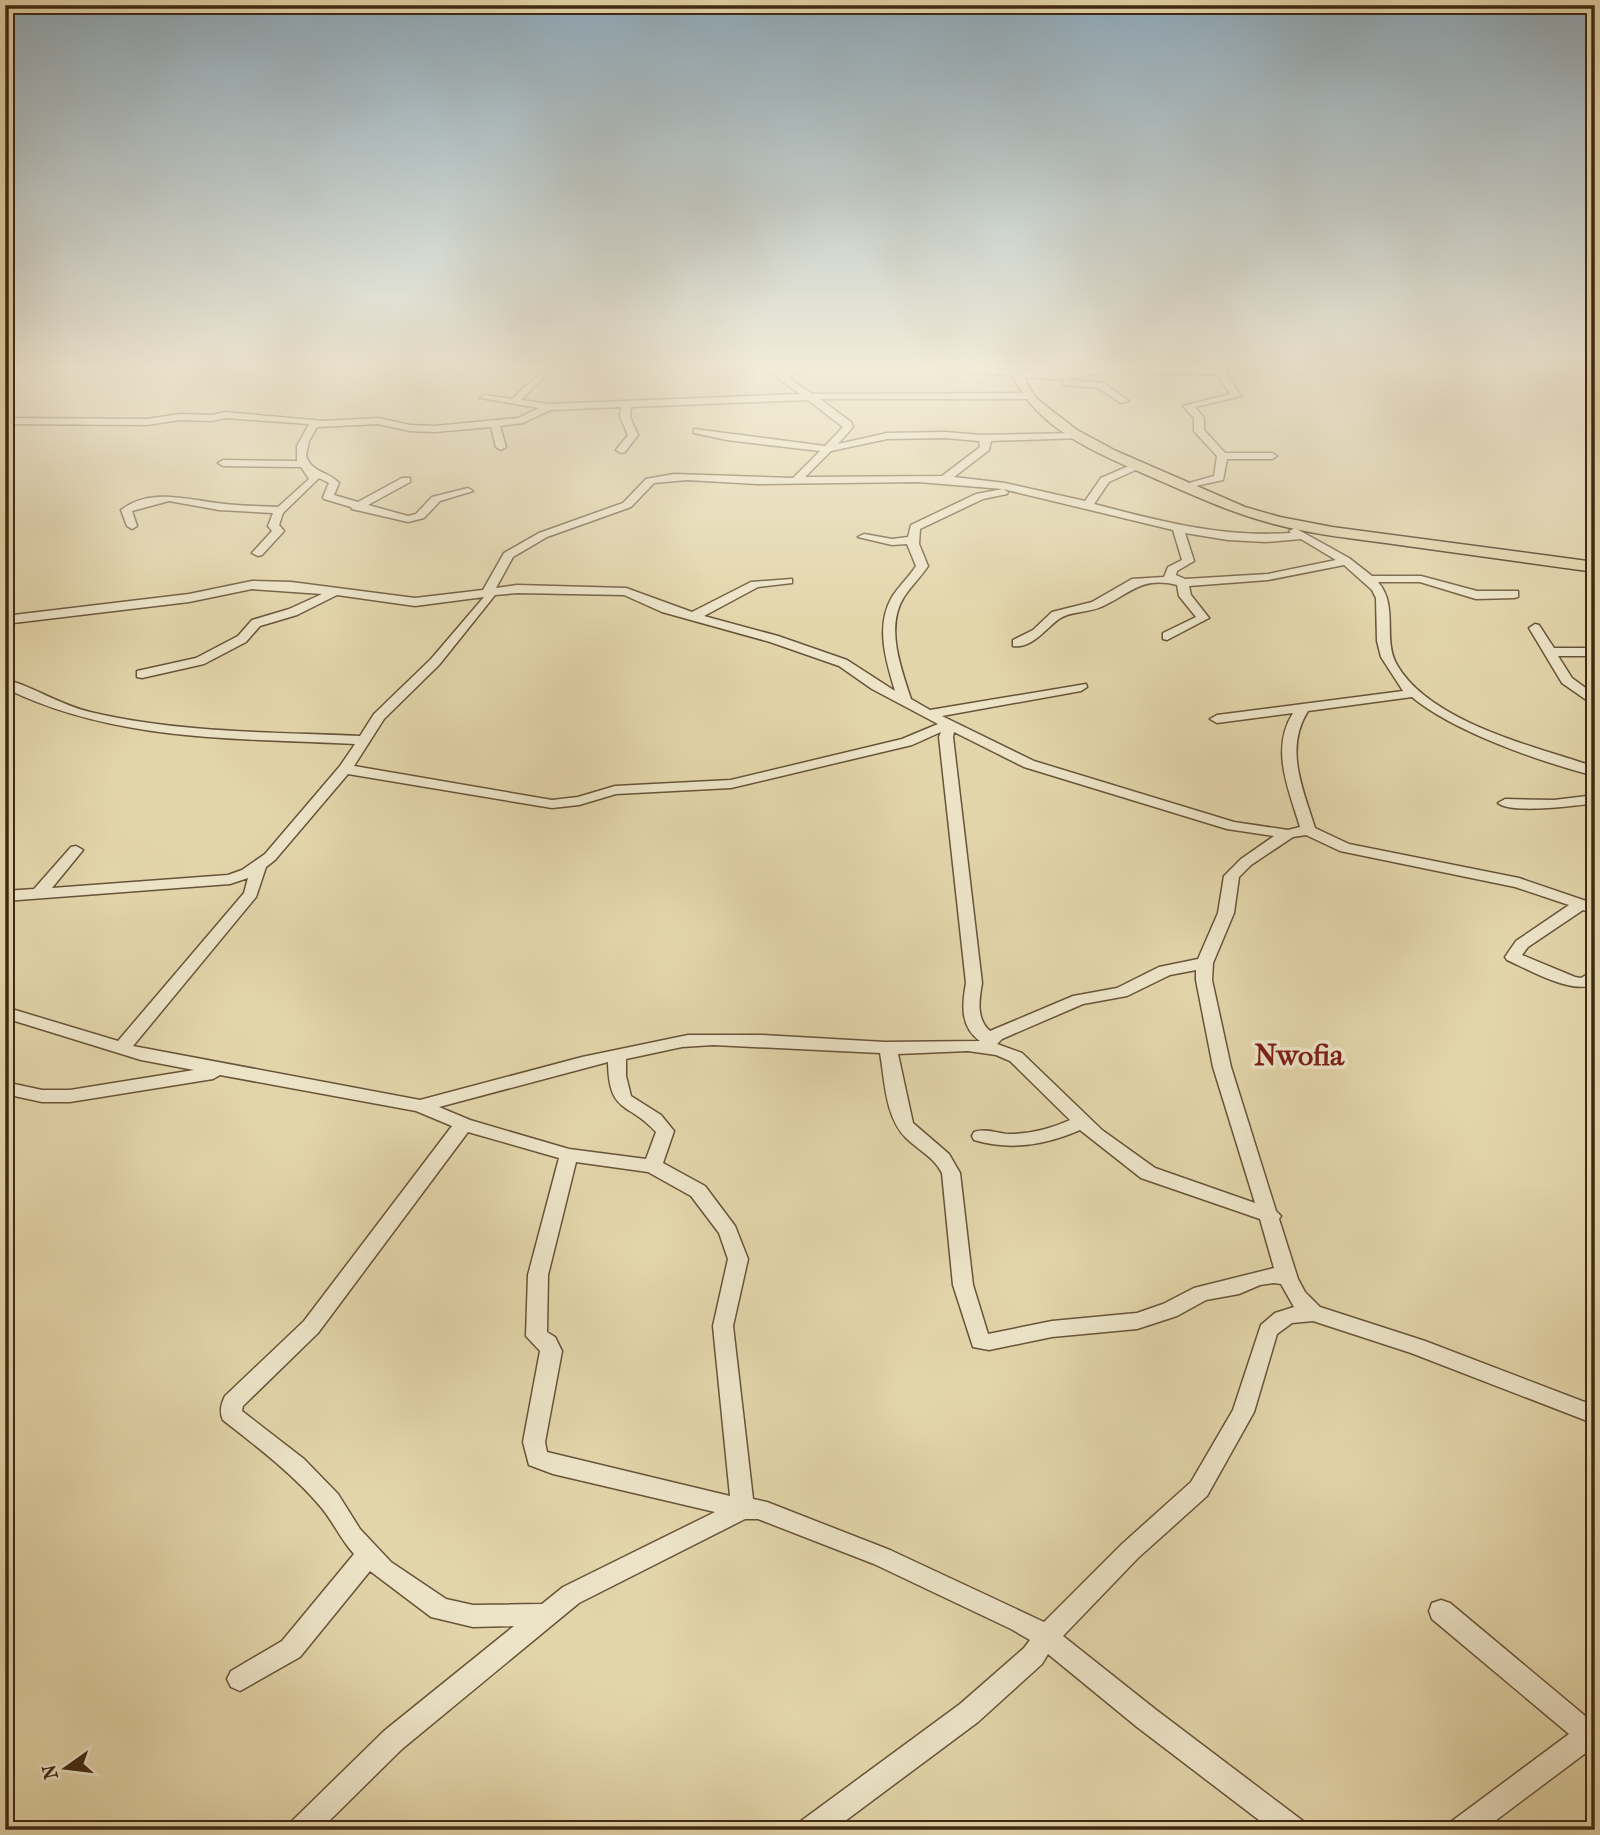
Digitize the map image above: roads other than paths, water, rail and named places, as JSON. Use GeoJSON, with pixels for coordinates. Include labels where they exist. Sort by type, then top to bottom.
{"type":"FeatureCollection","features":[{"type":"Feature","properties":{"kind":"main road"},"geometry":{"type":"LineString","coordinates":[[1107,451],[1240,510],[1278,521],[1595,567]]}},
{"type":"Feature","properties":{"kind":"street"},"geometry":{"type":"LineString","coordinates":[[302,451],[304,464],[313,473],[329,478],[334,483],[328,497],[356,507],[413,519],[420,516],[436,499],[468,491]]}},
{"type":"Feature","properties":{"kind":"street"},"geometry":{"type":"LineString","coordinates":[[797,480],[825,451]]}},
{"type":"Feature","properties":{"kind":"street"},"geometry":{"type":"LineString","coordinates":[[945,479],[982,451]]}},
{"type":"Feature","properties":{"kind":"street"},"geometry":{"type":"LineString","coordinates":[[1186,487],[1219,478],[1222,456],[1217,451]]}},
{"type":"Feature","properties":{"kind":"street"},"geometry":{"type":"LineString","coordinates":[[1222,456],[1272,456]]}},
{"type":"Feature","properties":{"kind":"street"},"geometry":{"type":"LineString","coordinates":[[223,463],[304,464]]}},
{"type":"Feature","properties":{"kind":"street"},"geometry":{"type":"LineString","coordinates":[[1088,504],[1105,480],[1138,466]]}},
{"type":"Feature","properties":{"kind":"street"},"geometry":{"type":"LineString","coordinates":[[258,553],[278,531],[273,526],[280,510],[310,485],[314,479],[313,473]]}},
{"type":"Feature","properties":{"kind":"street"},"geometry":{"type":"LineString","coordinates":[[5,896],[230,879],[260,865],[270,857],[345,769],[379,717],[435,662],[490,597],[488,592],[508,555],[543,535],[627,505],[650,481],[669,477],[743,482],[877,477],[945,479],[1042,493],[1178,529],[1252,539],[1277,540],[1303,536]]}},
{"type":"Feature","properties":{"kind":"street"},"geometry":{"type":"LineString","coordinates":[[356,507],[406,480]]}},
{"type":"Feature","properties":{"kind":"street"},"geometry":{"type":"LineString","coordinates":[[905,702],[890,645],[890,623],[894,604],[922,566],[913,540],[915,527],[980,496],[997,492],[1042,493]]}},
{"type":"Feature","properties":{"kind":"street"},"geometry":{"type":"LineString","coordinates":[[132,526],[126,510],[146,502],[169,498],[219,508],[280,510]]}},
{"type":"Feature","properties":{"kind":"street"},"geometry":{"type":"LineString","coordinates":[[1278,521],[1344,562],[1377,587],[1382,599],[1382,643],[1391,667],[1414,693],[1446,716],[1595,772]]}},
{"type":"Feature","properties":{"kind":"street"},"geometry":{"type":"LineString","coordinates":[[1167,636],[1203,618],[1185,596],[1178,582],[1170,577],[1172,569],[1188,561],[1178,529]]}},
{"type":"Feature","properties":{"kind":"street"},"geometry":{"type":"LineString","coordinates":[[864,537],[892,542],[913,540]]}},
{"type":"Feature","properties":{"kind":"street"},"geometry":{"type":"LineString","coordinates":[[1017,643],[1037,634],[1056,615],[1096,605],[1136,581],[1178,582],[1268,577],[1344,562]]}},
{"type":"Feature","properties":{"kind":"street"},"geometry":{"type":"LineString","coordinates":[[1368,579],[1421,579],[1476,595],[1514,594]]}},
{"type":"Feature","properties":{"kind":"street"},"geometry":{"type":"LineString","coordinates":[[692,617],[755,584],[788,581]]}},
{"type":"Feature","properties":{"kind":"street"},"geometry":{"type":"LineString","coordinates":[[5,620],[189,598],[253,585],[291,586],[415,602],[456,599],[517,589],[614,590],[692,617],[774,639],[842,663],[905,702],[1029,764],[1111,787],[1221,823],[1288,834],[1308,830],[1345,848],[1518,883],[1588,906]]}},
{"type":"Feature","properties":{"kind":"street"},"geometry":{"type":"LineString","coordinates":[[142,674],[200,661],[235,644],[247,635],[256,623],[293,612],[335,592]]}},
{"type":"Feature","properties":{"kind":"street"},"geometry":{"type":"LineString","coordinates":[[1535,628],[1567,680],[1595,702]]}},
{"type":"Feature","properties":{"kind":"street"},"geometry":{"type":"LineString","coordinates":[[1551,652],[1595,652]]}},
{"type":"Feature","properties":{"kind":"street"},"geometry":{"type":"LineString","coordinates":[[5,683],[58,707],[106,720],[174,729],[363,740]]}},
{"type":"Feature","properties":{"kind":"street"},"geometry":{"type":"LineString","coordinates":[[928,714],[1081,687]]}},
{"type":"Feature","properties":{"kind":"street"},"geometry":{"type":"LineString","coordinates":[[1217,719],[1414,693]]}},
{"type":"Feature","properties":{"kind":"street"},"geometry":{"type":"LineString","coordinates":[[1303,708],[1289,734],[1287,760],[1308,830]]}},
{"type":"Feature","properties":{"kind":"street"},"geometry":{"type":"LineString","coordinates":[[345,769],[531,802],[568,803],[615,790],[731,784],[762,779],[907,743],[925,733],[950,725]]}},
{"type":"Feature","properties":{"kind":"street"},"geometry":{"type":"LineString","coordinates":[[950,725],[946,737],[974,983],[972,1019],[978,1034],[992,1046],[1028,1067],[1083,1121],[1129,1161],[1148,1173],[1271,1216]]}},
{"type":"Feature","properties":{"kind":"street"},"geometry":{"type":"LineString","coordinates":[[1505,803],[1554,804],[1595,799]]}},
{"type":"Feature","properties":{"kind":"street"},"geometry":{"type":"LineString","coordinates":[[1288,834],[1246,862],[1232,876],[1226,913],[1205,963],[1204,980],[1222,1067],[1271,1216],[1288,1279],[1297,1297],[1313,1313]]}},
{"type":"Feature","properties":{"kind":"street"},"geometry":{"type":"LineString","coordinates":[[38,894],[76,849]]}},
{"type":"Feature","properties":{"kind":"street"},"geometry":{"type":"LineString","coordinates":[[122,1048],[251,894],[260,865]]}},
{"type":"Feature","properties":{"kind":"street"},"geometry":{"type":"LineString","coordinates":[[1588,906],[1522,944],[1513,957],[1572,982],[1584,983],[1595,975]]}},
{"type":"Feature","properties":{"kind":"street"},"geometry":{"type":"LineString","coordinates":[[420,1106],[617,1055],[687,1041],[727,1040],[888,1048],[992,1046],[1021,1026],[1079,1000],[1121,992],[1165,971],[1205,963]]}},
{"type":"Feature","properties":{"kind":"street"},"geometry":{"type":"LineString","coordinates":[[5,1012],[146,1056],[420,1106],[464,1124],[569,1155],[652,1166],[698,1191],[728,1231],[738,1259],[723,1326],[743,1509]]}},
{"type":"Feature","properties":{"kind":"street"},"geometry":{"type":"LineString","coordinates":[[888,1048],[904,1124],[916,1138],[947,1161],[951,1173],[963,1285],[980,1341],[989,1342],[1052,1329],[1137,1321],[1170,1310],[1201,1293],[1239,1286],[1256,1278],[1274,1275],[1288,1279]]}},
{"type":"Feature","properties":{"kind":"street"},"geometry":{"type":"LineString","coordinates":[[617,1055],[616,1085],[626,1104],[656,1119],[665,1131],[662,1146],[652,1166]]}},
{"type":"Feature","properties":{"kind":"street"},"geometry":{"type":"LineString","coordinates":[[5,1088],[42,1096],[70,1096],[229,1071]]}},
{"type":"Feature","properties":{"kind":"street"},"geometry":{"type":"LineString","coordinates":[[981,1136],[1017,1141],[1063,1131],[1083,1121]]}},
{"type":"Feature","properties":{"kind":"street"},"geometry":{"type":"LineString","coordinates":[[464,1124],[311,1327],[233,1402],[232,1414],[296,1466],[330,1501],[352,1536],[383,1569],[440,1609],[473,1616],[545,1615]]}},
{"type":"Feature","properties":{"kind":"street"},"geometry":{"type":"LineString","coordinates":[[569,1155],[538,1275],[536,1336],[548,1343],[551,1351],[534,1442],[537,1458],[553,1465],[743,1509],[759,1509],[882,1557],[1020,1621],[1046,1637],[1294,1830]]}},
{"type":"Feature","properties":{"kind":"street"},"geometry":{"type":"LineString","coordinates":[[810,1830],[969,1713],[1033,1656],[1046,1637],[1130,1551],[1199,1489],[1243,1412],[1268,1331],[1275,1322],[1290,1315],[1313,1313],[1418,1347],[1595,1415]]}},
{"type":"Feature","properties":{"kind":"street"},"geometry":{"type":"LineString","coordinates":[[300,1830],[393,1740],[571,1595],[743,1509]]}},
{"type":"Feature","properties":{"kind":"street"},"geometry":{"type":"LineString","coordinates":[[240,1679],[291,1649],[369,1554]]}},
{"type":"Feature","properties":{"kind":"street"},"geometry":{"type":"LineString","coordinates":[[1440,1611],[1592,1733],[1461,1830]]}},
{"type":"Feature","properties":{"kind":"district","name":"Nwofia"},"geometry":{"type":"Point","coordinates":[1299,1055]}}]}
